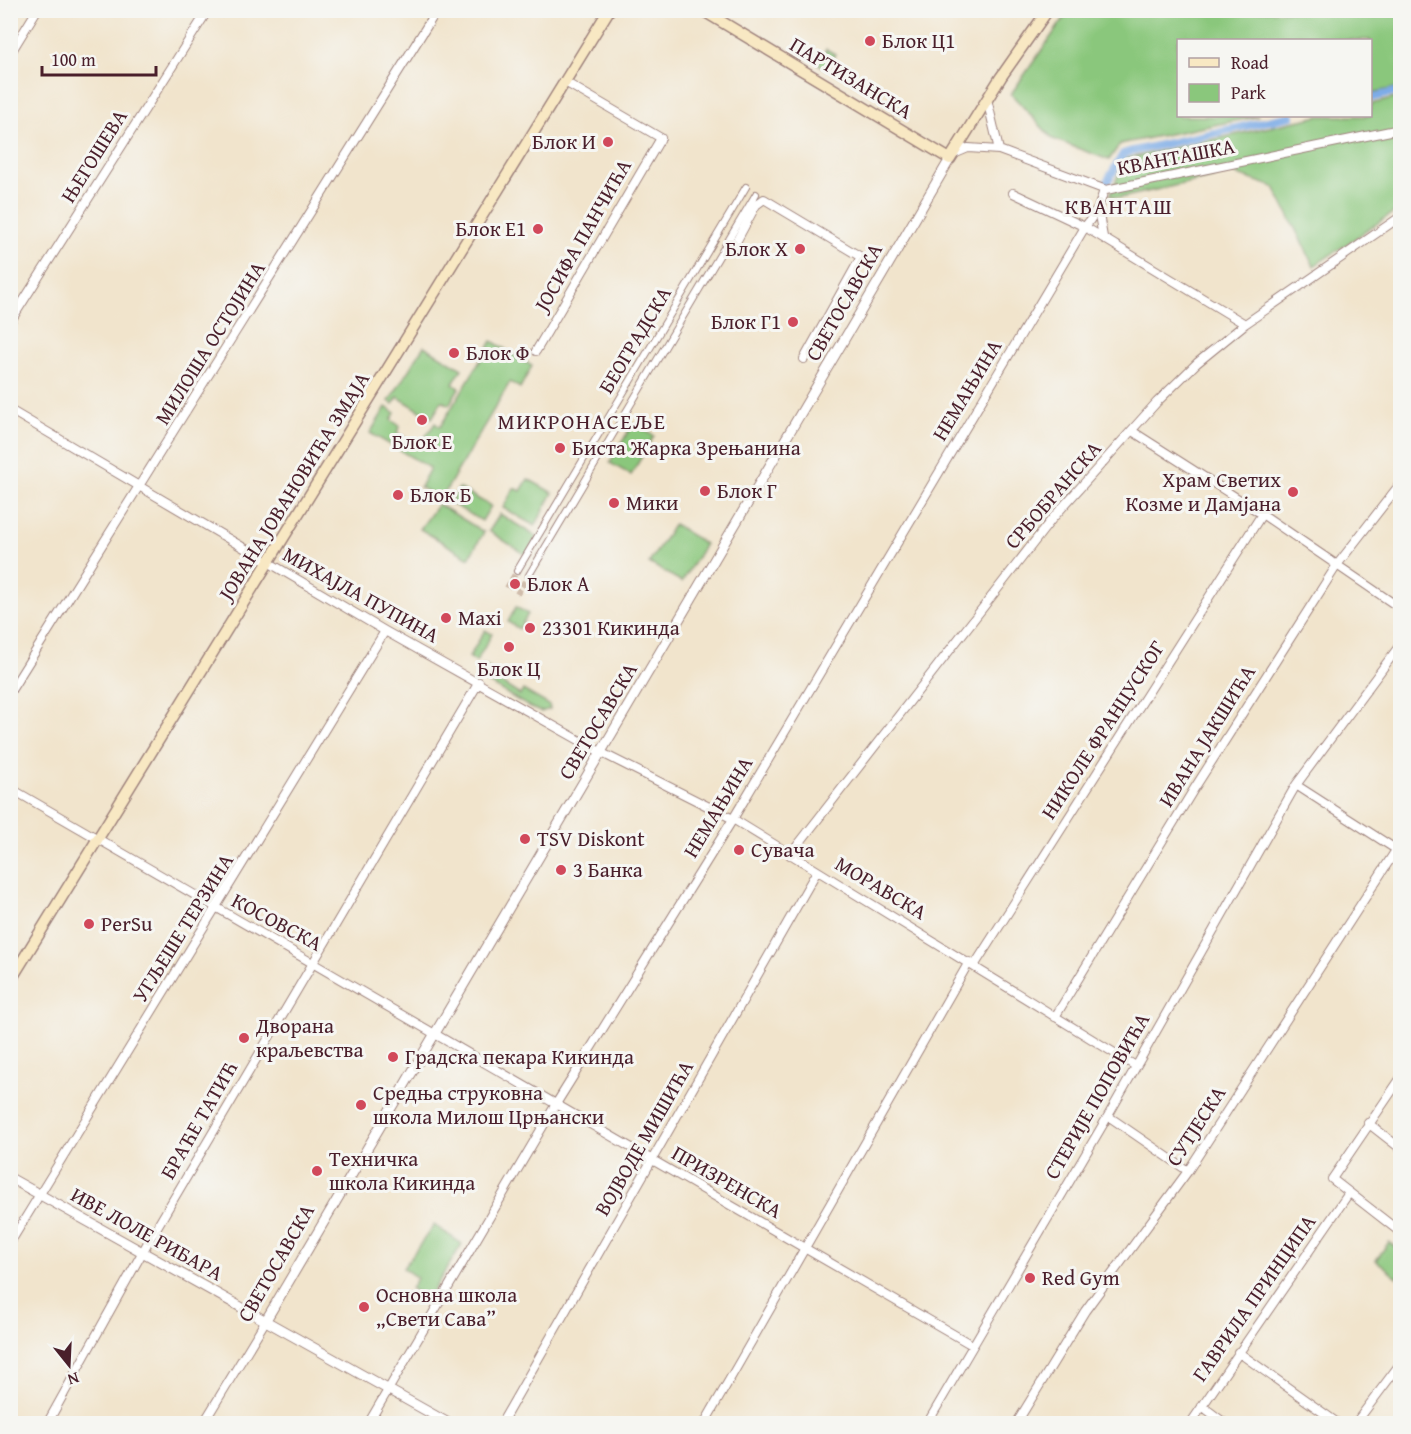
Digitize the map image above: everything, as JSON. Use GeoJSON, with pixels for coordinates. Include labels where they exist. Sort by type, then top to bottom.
{"type":"FeatureCollection","features":[{"type":"Feature","properties":{"kind":"main road","name":"ЈОВАНА ЈОВАНОВИЋА ЗМАЈА"},"geometry":{"type":"LineString","coordinates":[[10,981],[609,10]]}},
{"type":"Feature","properties":{"kind":"main road","name":"ПАРТИЗАНСКА"},"geometry":{"type":"LineString","coordinates":[[702,10],[952,157]]}},
{"type":"Feature","properties":{"kind":"main road","name":"СВЕТОСАВСКА"},"geometry":{"type":"LineString","coordinates":[[952,157],[987,99],[1048,10]]}},
{"type":"Feature","properties":{"kind":"street"},"geometry":{"type":"LineString","coordinates":[[10,54],[37,10]]}},
{"type":"Feature","properties":{"kind":"street","name":"ЊЕГОШЕВА"},"geometry":{"type":"LineString","coordinates":[[10,322],[208,10]]}},
{"type":"Feature","properties":{"kind":"street","name":"МИЛОША ОСТОЈИНА"},"geometry":{"type":"LineString","coordinates":[[10,692],[141,487],[437,10]]}},
{"type":"Feature","properties":{"kind":"street","name":"ЈОСИФА ПАНЧИЋА"},"geometry":{"type":"LineString","coordinates":[[536,351],[661,138],[565,82]]}},
{"type":"Feature","properties":{"kind":"street"},"geometry":{"type":"LineString","coordinates":[[987,99],[999,150]]}},
{"type":"Feature","properties":{"kind":"street","name":"КВАНТАШКА"},"geometry":{"type":"LineString","coordinates":[[952,157],[968,148],[999,150],[1104,190],[1401,129]]}},
{"type":"Feature","properties":{"kind":"street","name":"СВЕТОСАВСКА"},"geometry":{"type":"LineString","coordinates":[[203,1424],[433,1032],[602,753],[952,157]]}},
{"type":"Feature","properties":{"kind":"street","name":"БЕОГРАДСКА"},"geometry":{"type":"LineString","coordinates":[[517,571],[746,187]]}},
{"type":"Feature","properties":{"kind":"street","name":"НЕМАЊИНА"},"geometry":{"type":"LineString","coordinates":[[368,1424],[556,1104],[733,819],[1085,227],[1098,209],[1104,190]]}},
{"type":"Feature","properties":{"kind":"street"},"geometry":{"type":"LineString","coordinates":[[1012,193],[1103,237],[1245,324]]}},
{"type":"Feature","properties":{"kind":"street","name":"БЕОГРАДСКА"},"geometry":{"type":"LineString","coordinates":[[529,575],[756,194]]}},
{"type":"Feature","properties":{"kind":"street"},"geometry":{"type":"LineString","coordinates":[[735,244],[756,205],[764,199],[861,257],[804,359]]}},
{"type":"Feature","properties":{"kind":"street","name":"НЕМАЊИНА"},"geometry":{"type":"LineString","coordinates":[[1098,209],[1103,237]]}},
{"type":"Feature","properties":{"kind":"street","name":"СРБОБРАНСКА"},"geometry":{"type":"LineString","coordinates":[[790,855],[1052,519],[1197,363],[1245,324],[1401,218]]}},
{"type":"Feature","properties":{"kind":"street","name":"МИХАЈЛА ПУПИНА"},"geometry":{"type":"LineString","coordinates":[[10,410],[269,564],[602,753]]}},
{"type":"Feature","properties":{"kind":"street"},"geometry":{"type":"LineString","coordinates":[[1132,431],[1262,514],[1401,608]]}},
{"type":"Feature","properties":{"kind":"street","name":"ИВАНА ЈАКШИЋА"},"geometry":{"type":"LineString","coordinates":[[1055,1017],[1194,789],[1337,565],[1401,483]]}},
{"type":"Feature","properties":{"kind":"street","name":"НИКОЛЕ ФРАНЦУСКОГ"},"geometry":{"type":"LineString","coordinates":[[704,1424],[971,964],[1262,514]]}},
{"type":"Feature","properties":{"kind":"street","name":"УГЉЕШЕ ТЕРЗИНА"},"geometry":{"type":"LineString","coordinates":[[10,1243],[386,631]]}},
{"type":"Feature","properties":{"kind":"street","name":"СТЕРИЈЕ ПОПОВИЋА"},"geometry":{"type":"LineString","coordinates":[[927,1424],[1108,1116],[1134,1065],[1296,785],[1401,645]]}},
{"type":"Feature","properties":{"kind":"street","name":"БРАЋЕ ТАТИЋ"},"geometry":{"type":"LineString","coordinates":[[47,1424],[142,1252],[479,682]]}},
{"type":"Feature","properties":{"kind":"street","name":"МОРАВСКА"},"geometry":{"type":"LineString","coordinates":[[602,753],[733,819],[1134,1065]]}},
{"type":"Feature","properties":{"kind":"street"},"geometry":{"type":"LineString","coordinates":[[1296,785],[1399,847]]}},
{"type":"Feature","properties":{"kind":"street","name":"КОСОВСКА"},"geometry":{"type":"LineString","coordinates":[[10,789],[96,841],[312,961],[433,1032]]}},
{"type":"Feature","properties":{"kind":"street","name":"СУТЈЕСКА"},"geometry":{"type":"LineString","coordinates":[[1016,1424],[1085,1311],[1188,1171],[1399,847]]}},
{"type":"Feature","properties":{"kind":"street","name":"ВОЈВОДЕ МИШИЋА"},"geometry":{"type":"LineString","coordinates":[[501,1424],[817,871]]}},
{"type":"Feature","properties":{"kind":"street","name":"ПРИЗРЕНСКА"},"geometry":{"type":"LineString","coordinates":[[433,1032],[972,1345]]}},
{"type":"Feature","properties":{"kind":"street"},"geometry":{"type":"LineString","coordinates":[[1401,1079],[1333,1175],[1334,1182],[1401,1232]]}},
{"type":"Feature","properties":{"kind":"street"},"geometry":{"type":"LineString","coordinates":[[1108,1116],[1188,1171]]}},
{"type":"Feature","properties":{"kind":"street"},"geometry":{"type":"LineString","coordinates":[[1368,1123],[1401,1148]]}},
{"type":"Feature","properties":{"kind":"street","name":"ИВЕ ЛОЛЕ РИБАРА"},"geometry":{"type":"LineString","coordinates":[[10,1178],[450,1424]]}},
{"type":"Feature","properties":{"kind":"street","name":"ГАВРИЛА ПРИНЦИПА"},"geometry":{"type":"LineString","coordinates":[[1190,1424],[1349,1193]]}},
{"type":"Feature","properties":{"kind":"street"},"geometry":{"type":"LineString","coordinates":[[1238,1352],[1339,1424]]}},
{"type":"Feature","properties":{"kind":"street"},"geometry":{"type":"LineString","coordinates":[[1355,1424],[1401,1364]]}},
{"type":"Feature","properties":{"kind":"street"},"geometry":{"type":"LineString","coordinates":[[1202,1406],[1226,1424]]}},
{"type":"Feature","properties":{"kind":"green space"},"geometry":{"type":"Polygon","coordinates":[[[1069,11],[1400,11],[1400,87],[1372,93],[1372,39],[1177,39],[1177,117],[1254,117],[1120,144],[1109,160],[1053,139],[1011,94],[1069,11]]]}},
{"type":"Feature","properties":{"kind":"green space"},"geometry":{"type":"Polygon","coordinates":[[[826,49],[835,54],[827,69],[818,64],[826,49]]]}},
{"type":"Feature","properties":{"kind":"green space"},"geometry":{"type":"Polygon","coordinates":[[[1400,97],[1400,208],[1314,266],[1274,187],[1232,173],[1120,198],[1110,195],[1125,159],[1314,117],[1372,117],[1372,104],[1400,97]]]}},
{"type":"Feature","properties":{"kind":"green space"},"geometry":{"type":"Polygon","coordinates":[[[492,341],[532,366],[520,388],[510,382],[441,499],[420,487],[430,468],[370,433],[386,407],[395,413],[391,420],[400,426],[397,433],[419,446],[435,423],[440,427],[492,341]]]}},
{"type":"Feature","properties":{"kind":"green space"},"geometry":{"type":"Polygon","coordinates":[[[424,346],[462,369],[453,384],[459,388],[449,405],[442,401],[432,418],[398,397],[393,404],[389,401],[424,346]]]}},
{"type":"Feature","properties":{"kind":"green space"},"geometry":{"type":"Polygon","coordinates":[[[633,423],[654,436],[631,475],[610,463],[633,423]]]}},
{"type":"Feature","properties":{"kind":"green space"},"geometry":{"type":"Polygon","coordinates":[[[528,479],[553,493],[535,526],[503,508],[514,488],[521,491],[528,479]]]}},
{"type":"Feature","properties":{"kind":"green space"},"geometry":{"type":"Polygon","coordinates":[[[459,488],[491,506],[482,521],[450,503],[459,488]]]}},
{"type":"Feature","properties":{"kind":"green space"},"geometry":{"type":"Polygon","coordinates":[[[438,504],[484,532],[469,558],[420,529],[438,504]]]}},
{"type":"Feature","properties":{"kind":"green space"},"geometry":{"type":"Polygon","coordinates":[[[500,514],[537,537],[526,555],[489,531],[500,514]]]}},
{"type":"Feature","properties":{"kind":"green space"},"geometry":{"type":"Polygon","coordinates":[[[674,524],[705,544],[682,582],[649,563],[674,524]]]}},
{"type":"Feature","properties":{"kind":"green space"},"geometry":{"type":"Polygon","coordinates":[[[516,607],[528,614],[519,629],[508,622],[516,607]]]}},
{"type":"Feature","properties":{"kind":"green space"},"geometry":{"type":"Polygon","coordinates":[[[485,630],[492,634],[476,662],[469,657],[485,630]]]}},
{"type":"Feature","properties":{"kind":"green space"},"geometry":{"type":"Polygon","coordinates":[[[484,665],[490,669],[487,674],[520,695],[523,690],[549,705],[550,709],[541,712],[531,708],[477,676],[484,665]]]}},
{"type":"Feature","properties":{"kind":"green space"},"geometry":{"type":"Polygon","coordinates":[[[434,1225],[462,1244],[428,1299],[411,1289],[417,1278],[403,1268],[434,1225]]]}},
{"type":"Feature","properties":{"kind":"green space"},"geometry":{"type":"Polygon","coordinates":[[[1389,1242],[1400,1251],[1400,1279],[1376,1260],[1389,1242]]]}},
{"type":"Feature","properties":{"kind":"waterway"},"geometry":{"type":"LineString","coordinates":[[1372,98],[1400,91]]}},
{"type":"Feature","properties":{"kind":"waterway"},"geometry":{"type":"LineString","coordinates":[[1107,182],[1123,154],[1286,117]]}},
{"type":"Feature","properties":{"kind":"tunnel"},"geometry":{"type":"LineString","coordinates":[[507,588],[517,571]]}},
{"type":"Feature","properties":{"kind":"tunnel"},"geometry":{"type":"LineString","coordinates":[[517,594],[529,575]]}},
{"type":"Feature","properties":{"kind":"place","name":"Блок Ц1"},"geometry":{"type":"Point","coordinates":[870,41]}},
{"type":"Feature","properties":{"kind":"place","name":"Блок И"},"geometry":{"type":"Point","coordinates":[608,142]}},
{"type":"Feature","properties":{"kind":"place","name":"Блок Е1"},"geometry":{"type":"Point","coordinates":[538,229]}},
{"type":"Feature","properties":{"kind":"place","name":"Блок Х"},"geometry":{"type":"Point","coordinates":[800,249]}},
{"type":"Feature","properties":{"kind":"place","name":"Блок Г1"},"geometry":{"type":"Point","coordinates":[793,322]}},
{"type":"Feature","properties":{"kind":"place","name":"Блок Ф"},"geometry":{"type":"Point","coordinates":[454,353]}},
{"type":"Feature","properties":{"kind":"place","name":"Блок Е"},"geometry":{"type":"Point","coordinates":[422,420]}},
{"type":"Feature","properties":{"kind":"place","name":"Биста Жарка Зрењанина"},"geometry":{"type":"Point","coordinates":[560,448]}},
{"type":"Feature","properties":{"kind":"place","name":"Блок Г"},"geometry":{"type":"Point","coordinates":[705,491]}},
{"type":"Feature","properties":{"kind":"place","name":"Храм Светих Козме и Дамјана"},"geometry":{"type":"Point","coordinates":[1293,492]}},
{"type":"Feature","properties":{"kind":"place","name":"Блок Б"},"geometry":{"type":"Point","coordinates":[398,495]}},
{"type":"Feature","properties":{"kind":"place","name":"Мики"},"geometry":{"type":"Point","coordinates":[614,503]}},
{"type":"Feature","properties":{"kind":"place","name":"Блок А"},"geometry":{"type":"Point","coordinates":[515,584]}},
{"type":"Feature","properties":{"kind":"place","name":"Maxi"},"geometry":{"type":"Point","coordinates":[446,618]}},
{"type":"Feature","properties":{"kind":"place","name":"23301 Кикинда"},"geometry":{"type":"Point","coordinates":[530,628]}},
{"type":"Feature","properties":{"kind":"place","name":"Блок Ц"},"geometry":{"type":"Point","coordinates":[509,647]}},
{"type":"Feature","properties":{"kind":"place","name":"TSV Diskont"},"geometry":{"type":"Point","coordinates":[525,839]}},
{"type":"Feature","properties":{"kind":"place","name":"Сувача"},"geometry":{"type":"Point","coordinates":[739,850]}},
{"type":"Feature","properties":{"kind":"place","name":"3 Банка"},"geometry":{"type":"Point","coordinates":[561,870]}},
{"type":"Feature","properties":{"kind":"place","name":"PerSu"},"geometry":{"type":"Point","coordinates":[89,924]}},
{"type":"Feature","properties":{"kind":"place","name":"Дворана краљевства"},"geometry":{"type":"Point","coordinates":[244,1038]}},
{"type":"Feature","properties":{"kind":"place","name":"Градска пекара Кикинда"},"geometry":{"type":"Point","coordinates":[393,1057]}},
{"type":"Feature","properties":{"kind":"place","name":"Средња струковна школа Милош Црњански"},"geometry":{"type":"Point","coordinates":[361,1105]}},
{"type":"Feature","properties":{"kind":"place","name":"Техничка школа Кикинда"},"geometry":{"type":"Point","coordinates":[317,1171]}},
{"type":"Feature","properties":{"kind":"place","name":"Red Gym"},"geometry":{"type":"Point","coordinates":[1030,1278]}},
{"type":"Feature","properties":{"kind":"place","name":"Основна школа „Свети Сава”"},"geometry":{"type":"Point","coordinates":[364,1307]}},
{"type":"Feature","properties":{"kind":"district","name":"КВАНТАШ"},"geometry":{"type":"Point","coordinates":[1119,206]}},
{"type":"Feature","properties":{"kind":"district","name":"МИКРОНАСЕЉЕ"},"geometry":{"type":"Point","coordinates":[582,421]}}]}
